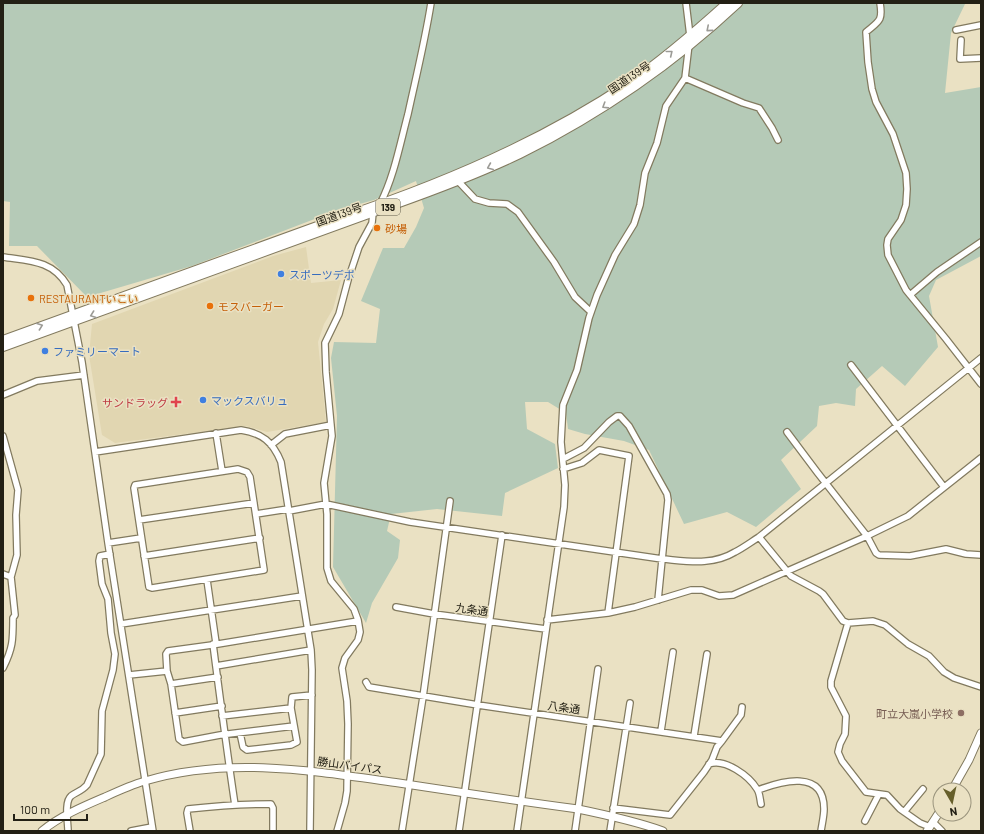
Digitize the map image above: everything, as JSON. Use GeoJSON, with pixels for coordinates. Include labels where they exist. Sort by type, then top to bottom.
{"type":"FeatureCollection","features":[{"type":"Feature","properties":{"kind":"highway","name":"国道139号"},"geometry":{"type":"LineString","coordinates":[[3,347],[74,318],[335,220],[380,205],[491,159],[545,133],[628,83],[690,36],[727,3]]}},
{"type":"Feature","properties":{"kind":"highway","name":"国道139号"},"geometry":{"type":"LineString","coordinates":[[3,340],[74,318],[373,213],[458,181],[519,154],[592,114],[637,85],[688,48],[738,3]]}},
{"type":"Feature","properties":{"kind":"main road"},"geometry":{"type":"LineString","coordinates":[[957,782],[969,760],[981,733]]}},
{"type":"Feature","properties":{"kind":"main road","name":"勝山バイパス"},"geometry":{"type":"LineString","coordinates":[[42,831],[68,815],[96,801],[145,781],[198,770],[229,767],[255,767],[311,771],[578,809],[613,812],[646,828],[663,831]]}},
{"type":"Feature","properties":{"kind":"street"},"geometry":{"type":"LineString","coordinates":[[337,831],[347,791],[348,724],[347,701],[342,668],[345,658],[358,640],[360,632],[354,608],[331,581],[327,568],[326,504],[324,482],[332,436],[325,343],[339,314],[359,247],[372,223],[373,213],[380,205],[389,185],[427,31],[430,3]]}},
{"type":"Feature","properties":{"kind":"street"},"geometry":{"type":"LineString","coordinates":[[517,831],[564,507],[565,485],[561,442],[563,405],[577,370],[591,312],[597,295],[615,255],[634,224],[640,205],[645,173],[657,143],[666,106],[685,78],[690,36],[689,17],[686,3]]}},
{"type":"Feature","properties":{"kind":"street"},"geometry":{"type":"LineString","coordinates":[[880,3],[882,13],[881,18],[866,32],[872,89],[876,102],[893,134],[906,173],[908,189],[906,205],[901,220],[888,239],[888,255],[899,278],[910,295],[981,384]]}},
{"type":"Feature","properties":{"kind":"street"},"geometry":{"type":"LineString","coordinates":[[956,30],[981,24]]}},
{"type":"Feature","properties":{"kind":"street"},"geometry":{"type":"LineString","coordinates":[[961,40],[960,59],[981,58]]}},
{"type":"Feature","properties":{"kind":"street"},"geometry":{"type":"LineString","coordinates":[[685,78],[743,103],[759,108],[778,140]]}},
{"type":"Feature","properties":{"kind":"street"},"geometry":{"type":"LineString","coordinates":[[458,181],[475,199],[489,203],[507,204],[518,212],[554,262],[575,297],[591,312]]}},
{"type":"Feature","properties":{"kind":"street"},"geometry":{"type":"LineString","coordinates":[[910,295],[937,272],[981,242]]}},
{"type":"Feature","properties":{"kind":"street"},"geometry":{"type":"LineString","coordinates":[[3,257],[43,263],[62,276],[68,285],[84,375],[108,543],[153,829],[131,831]]}},
{"type":"Feature","properties":{"kind":"street"},"geometry":{"type":"LineString","coordinates":[[256,514],[326,504],[410,522],[616,551],[662,559],[709,562],[735,553],[759,537],[981,358]]}},
{"type":"Feature","properties":{"kind":"street"},"geometry":{"type":"LineString","coordinates":[[851,365],[944,487]]}},
{"type":"Feature","properties":{"kind":"street"},"geometry":{"type":"LineString","coordinates":[[3,395],[37,381],[84,375]]}},
{"type":"Feature","properties":{"kind":"street"},"geometry":{"type":"LineString","coordinates":[[562,459],[584,448],[609,422],[617,416],[620,416],[629,426],[667,494],[668,500],[658,600]]}},
{"type":"Feature","properties":{"kind":"street"},"geometry":{"type":"LineString","coordinates":[[272,445],[285,434],[331,425]]}},
{"type":"Feature","properties":{"kind":"street"},"geometry":{"type":"LineString","coordinates":[[95,452],[241,430],[253,432],[262,436],[272,445],[278,454],[281,462],[311,650],[312,695],[310,831]]}},
{"type":"Feature","properties":{"kind":"street"},"geometry":{"type":"LineString","coordinates":[[788,432],[867,536],[876,553],[879,555],[910,556],[946,549],[966,554],[981,555]]}},
{"type":"Feature","properties":{"kind":"street"},"geometry":{"type":"LineString","coordinates":[[216,433],[222,471]]}},
{"type":"Feature","properties":{"kind":"street"},"geometry":{"type":"LineString","coordinates":[[3,436],[18,490],[16,514],[17,555],[11,578],[14,615],[13,641],[9,656],[3,668]]}},
{"type":"Feature","properties":{"kind":"street"},"geometry":{"type":"LineString","coordinates":[[563,469],[582,463],[599,450],[629,456],[608,613]]}},
{"type":"Feature","properties":{"kind":"street"},"geometry":{"type":"LineString","coordinates":[[547,620],[608,613],[636,607],[691,590],[702,590],[719,596],[733,595],[867,536],[908,516],[981,458]]}},
{"type":"Feature","properties":{"kind":"street"},"geometry":{"type":"LineString","coordinates":[[238,469],[247,472],[250,477],[264,570],[152,588],[149,586],[141,538],[134,488],[135,485],[222,471],[238,469]]}},
{"type":"Feature","properties":{"kind":"street"},"geometry":{"type":"LineString","coordinates":[[402,831],[423,697],[450,501]]}},
{"type":"Feature","properties":{"kind":"street"},"geometry":{"type":"LineString","coordinates":[[139,520],[254,503]]}},
{"type":"Feature","properties":{"kind":"street"},"geometry":{"type":"LineString","coordinates":[[459,831],[502,535]]}},
{"type":"Feature","properties":{"kind":"street"},"geometry":{"type":"LineString","coordinates":[[759,537],[791,576],[823,594],[843,621],[848,623],[873,621],[884,625],[908,644],[929,656],[944,672],[954,678],[981,686]]}},
{"type":"Feature","properties":{"kind":"street"},"geometry":{"type":"LineString","coordinates":[[108,543],[141,538]]}},
{"type":"Feature","properties":{"kind":"street"},"geometry":{"type":"LineString","coordinates":[[144,556],[260,538]]}},
{"type":"Feature","properties":{"kind":"street"},"geometry":{"type":"LineString","coordinates":[[68,831],[67,802],[70,796],[87,785],[101,754],[102,711],[113,670],[115,654],[111,633],[108,599],[102,584],[99,561],[100,556],[110,554]]}},
{"type":"Feature","properties":{"kind":"street"},"geometry":{"type":"LineString","coordinates":[[3,574],[11,578]]}},
{"type":"Feature","properties":{"kind":"street"},"geometry":{"type":"LineString","coordinates":[[207,580],[224,735],[235,805]]}},
{"type":"Feature","properties":{"kind":"street"},"geometry":{"type":"LineString","coordinates":[[121,624],[302,596]]}},
{"type":"Feature","properties":{"kind":"street","name":"九条通"},"geometry":{"type":"LineString","coordinates":[[396,607],[434,614],[546,629]]}},
{"type":"Feature","properties":{"kind":"street"},"geometry":{"type":"LineString","coordinates":[[294,726],[183,742],[179,739],[171,684],[167,670],[166,654],[168,651],[358,621]]}},
{"type":"Feature","properties":{"kind":"street"},"geometry":{"type":"LineString","coordinates":[[848,623],[831,681],[831,687],[846,716],[845,734],[838,752],[842,761],[866,792],[887,795],[904,812],[920,823],[942,831]]}},
{"type":"Feature","properties":{"kind":"street"},"geometry":{"type":"LineString","coordinates":[[216,666],[311,650]]}},
{"type":"Feature","properties":{"kind":"street"},"geometry":{"type":"LineString","coordinates":[[661,731],[673,652]]}},
{"type":"Feature","properties":{"kind":"street"},"geometry":{"type":"LineString","coordinates":[[694,736],[707,654]]}},
{"type":"Feature","properties":{"kind":"street"},"geometry":{"type":"LineString","coordinates":[[129,675],[167,670]]}},
{"type":"Feature","properties":{"kind":"street"},"geometry":{"type":"LineString","coordinates":[[575,831],[598,670]]}},
{"type":"Feature","properties":{"kind":"street"},"geometry":{"type":"LineString","coordinates":[[171,684],[218,677]]}},
{"type":"Feature","properties":{"kind":"street","name":"八条通"},"geometry":{"type":"LineString","coordinates":[[366,682],[369,687],[423,697],[722,741]]}},
{"type":"Feature","properties":{"kind":"street"},"geometry":{"type":"LineString","coordinates":[[240,733],[243,748],[247,750],[291,745],[297,742],[291,708],[292,698],[312,695]]}},
{"type":"Feature","properties":{"kind":"street"},"geometry":{"type":"LineString","coordinates":[[610,831],[630,703]]}},
{"type":"Feature","properties":{"kind":"street"},"geometry":{"type":"LineString","coordinates":[[175,713],[222,706]]}},
{"type":"Feature","properties":{"kind":"street"},"geometry":{"type":"LineString","coordinates":[[613,812],[670,815],[709,764],[717,747],[741,716],[742,707]]}},
{"type":"Feature","properties":{"kind":"street"},"geometry":{"type":"LineString","coordinates":[[222,716],[291,708]]}},
{"type":"Feature","properties":{"kind":"street"},"geometry":{"type":"LineString","coordinates":[[709,764],[712,763],[729,766],[749,778],[758,790],[761,804]]}},
{"type":"Feature","properties":{"kind":"street"},"geometry":{"type":"LineString","coordinates":[[758,790],[780,782],[796,780],[808,782],[818,788],[823,799],[824,810],[821,831]]}},
{"type":"Feature","properties":{"kind":"street"},"geometry":{"type":"LineString","coordinates":[[904,812],[923,789]]}},
{"type":"Feature","properties":{"kind":"street"},"geometry":{"type":"LineString","coordinates":[[865,821],[879,794]]}},
{"type":"Feature","properties":{"kind":"street"},"geometry":{"type":"LineString","coordinates":[[190,831],[187,812],[188,809],[271,804],[274,808],[273,831]]}},
{"type":"Feature","properties":{"kind":"shaded area"},"geometry":{"type":"Polygon","coordinates":[[[306,247],[311,283],[341,280],[333,309],[324,324],[318,342],[326,422],[267,432],[246,426],[115,443],[102,435],[89,355],[92,324],[273,256],[306,247]]]}},
{"type":"Feature","properties":{"kind":"green space"},"geometry":{"type":"Polygon","coordinates":[[[3,3],[964,3],[965,4],[951,33],[945,93],[981,87],[981,256],[936,280],[929,296],[938,347],[905,386],[882,366],[856,389],[855,406],[836,403],[819,406],[817,426],[781,460],[801,489],[756,527],[727,512],[684,524],[649,450],[624,441],[585,434],[568,429],[566,413],[548,402],[525,402],[527,429],[555,444],[558,468],[505,493],[502,516],[437,509],[391,514],[387,531],[400,540],[398,558],[372,603],[366,623],[333,567],[337,416],[331,358],[334,342],[376,343],[380,309],[361,301],[383,248],[404,248],[416,227],[424,208],[416,181],[374,200],[338,210],[192,266],[87,297],[37,246],[9,246],[10,202],[3,201],[3,3]]]}},
{"type":"Feature","properties":{"kind":"place","name":"砂場"},"geometry":{"type":"Point","coordinates":[377,228]}},
{"type":"Feature","properties":{"kind":"place","name":"スポーツデポ"},"geometry":{"type":"Point","coordinates":[281,274]}},
{"type":"Feature","properties":{"kind":"place","name":"RESTAURANTいこい"},"geometry":{"type":"Point","coordinates":[31,298]}},
{"type":"Feature","properties":{"kind":"place","name":"モスバーガー"},"geometry":{"type":"Point","coordinates":[210,306]}},
{"type":"Feature","properties":{"kind":"place","name":"ファミリーマート"},"geometry":{"type":"Point","coordinates":[45,351]}},
{"type":"Feature","properties":{"kind":"place","name":"マックスバリュ"},"geometry":{"type":"Point","coordinates":[203,400]}},
{"type":"Feature","properties":{"kind":"place","name":"サンドラッグ"},"geometry":{"type":"Point","coordinates":[176,402]}},
{"type":"Feature","properties":{"kind":"place","name":"町立大嵐小学校"},"geometry":{"type":"Point","coordinates":[961,713]}}]}
